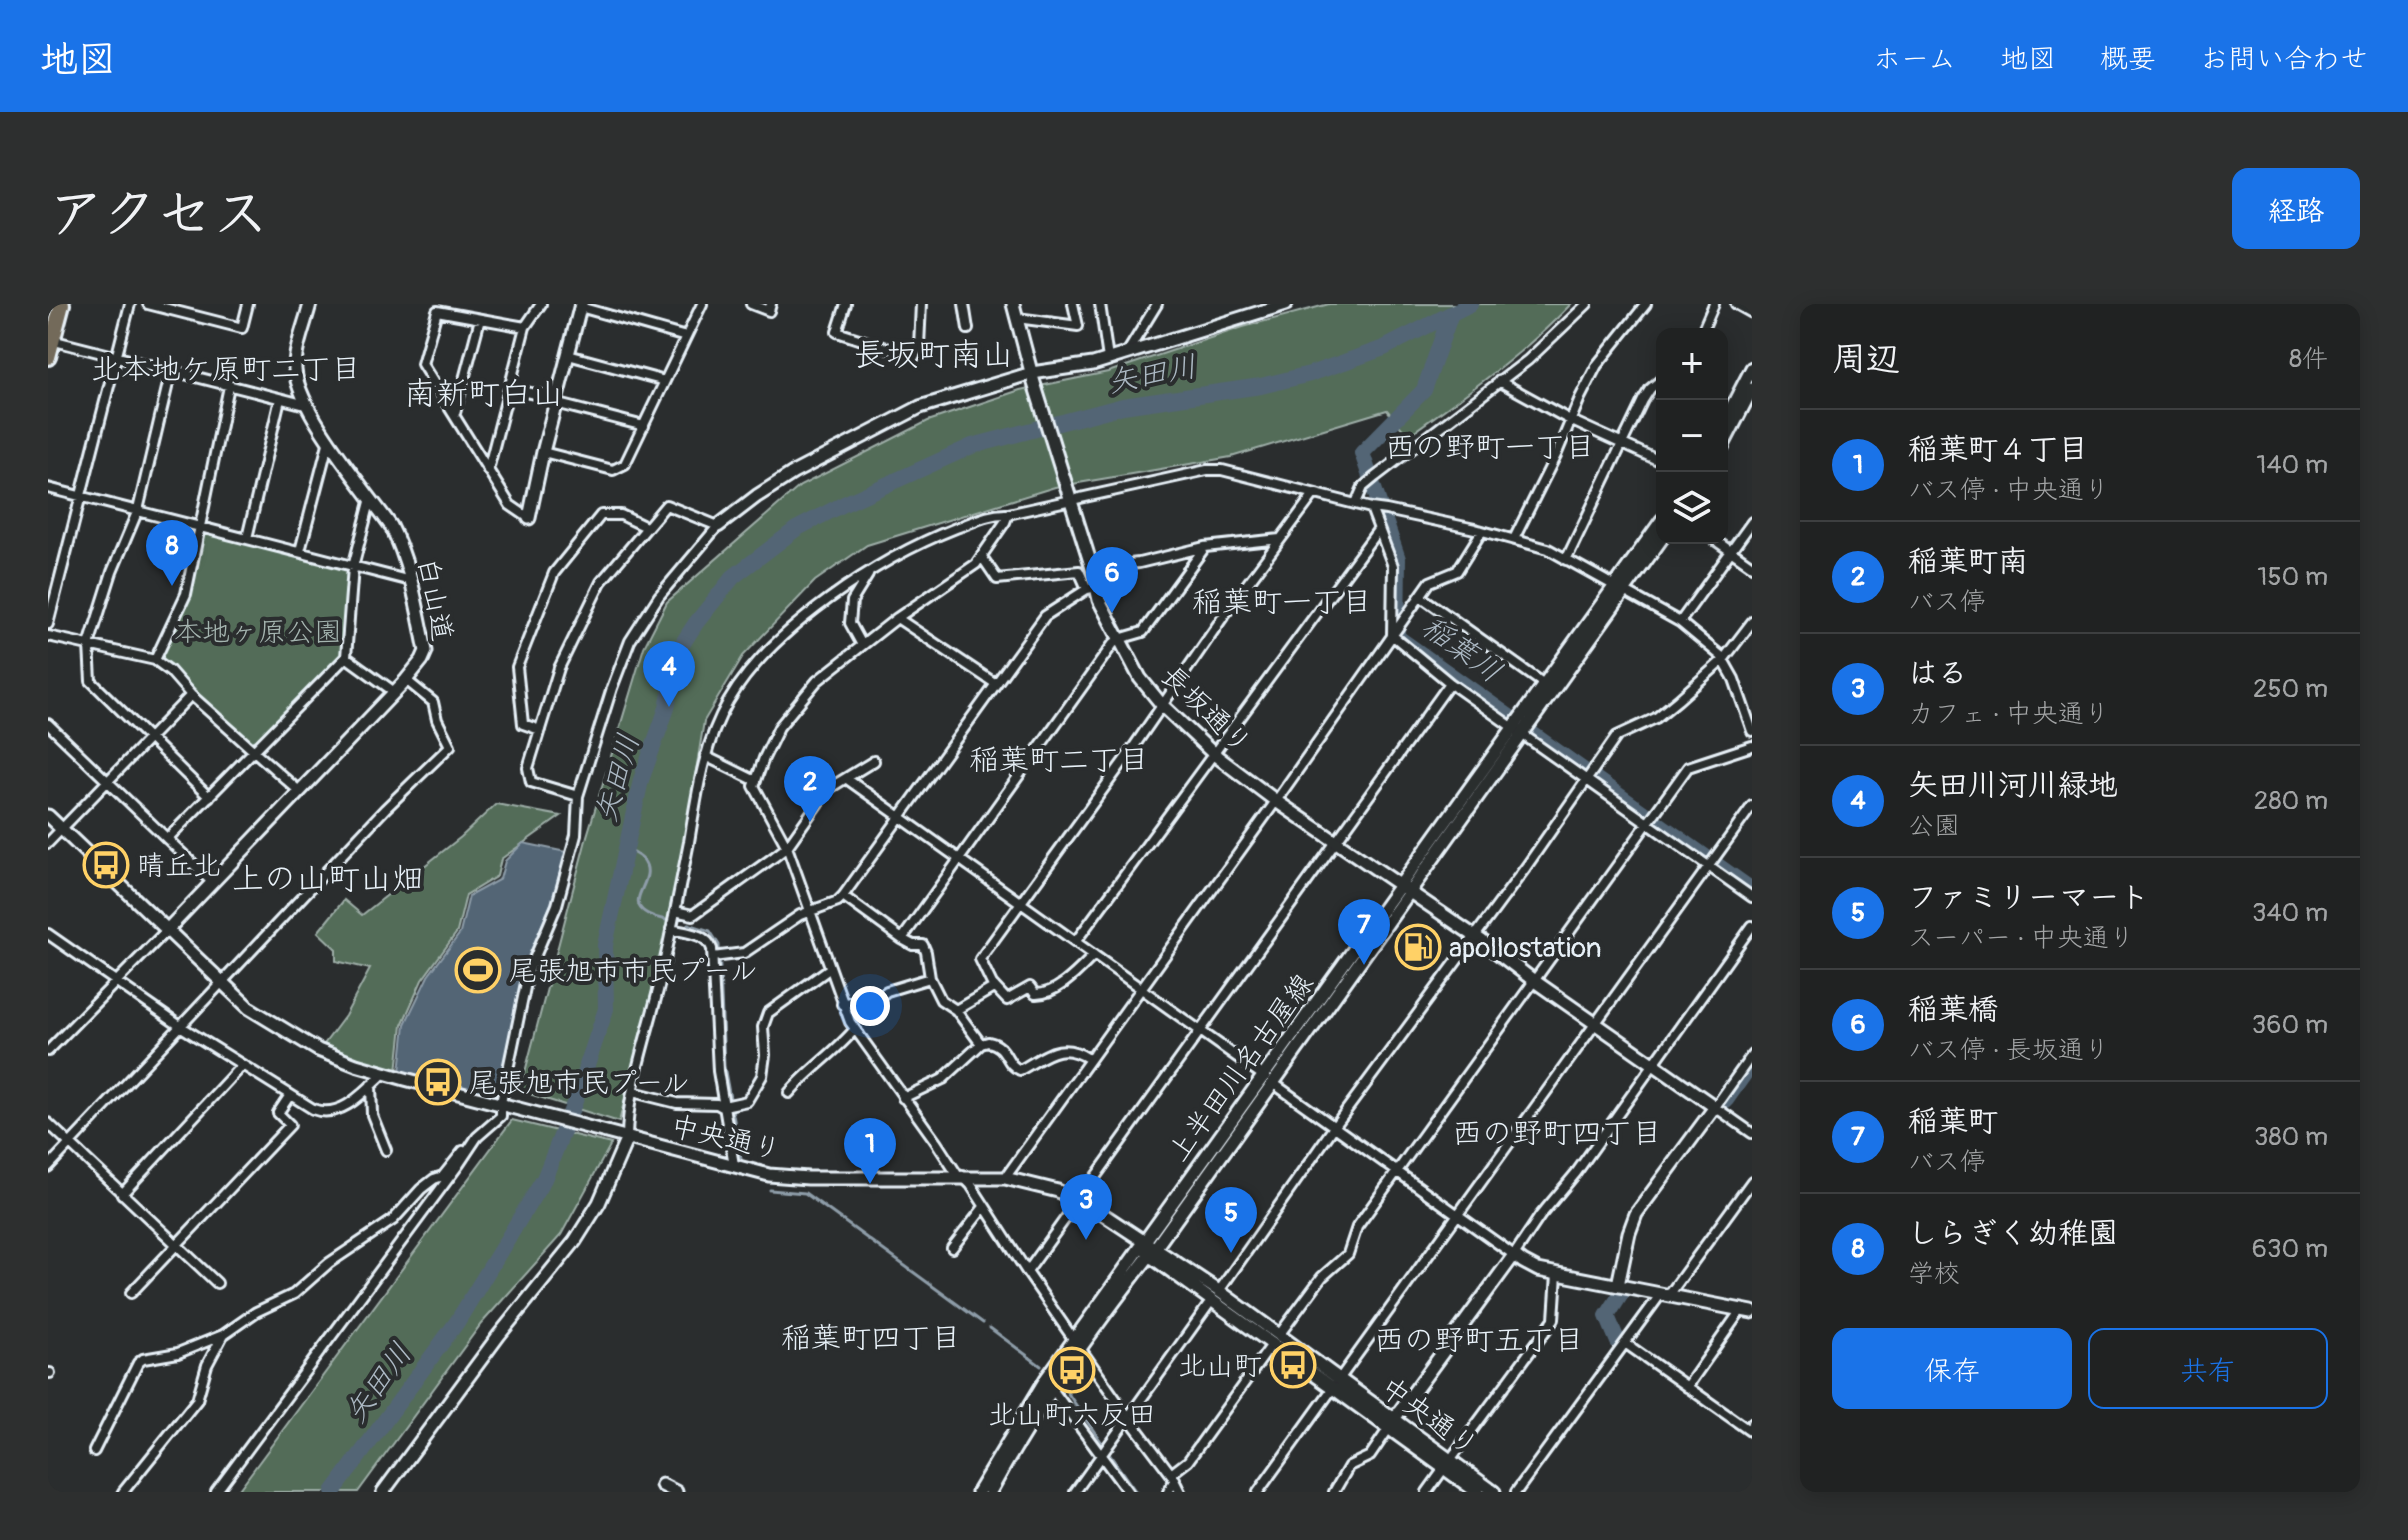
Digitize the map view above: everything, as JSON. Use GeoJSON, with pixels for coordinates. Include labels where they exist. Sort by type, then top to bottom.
{"type":"FeatureCollection","features":[{"type":"Feature","properties":{"kind":"highway"},"geometry":{"type":"LineString","coordinates":[[48,325],[53,304]]}},
{"type":"Feature","properties":{"kind":"highway"},"geometry":{"type":"LineString","coordinates":[[48,357],[50,339],[62,304]]}},
{"type":"Feature","properties":{"kind":"street"},"geometry":{"type":"LineString","coordinates":[[48,624],[130,304]]}},
{"type":"Feature","properties":{"kind":"street"},"geometry":{"type":"LineString","coordinates":[[148,304],[184,308],[242,328],[248,304]]}},
{"type":"Feature","properties":{"kind":"street","name":"白山道"},"geometry":{"type":"LineString","coordinates":[[167,930],[406,680],[426,651],[399,541],[306,405],[297,384],[295,366],[310,304]]}},
{"type":"Feature","properties":{"kind":"street"},"geometry":{"type":"LineString","coordinates":[[488,470],[525,327],[541,304]]}},
{"type":"Feature","properties":{"kind":"street"},"geometry":{"type":"LineString","coordinates":[[543,452],[613,470],[625,464],[702,304]]}},
{"type":"Feature","properties":{"kind":"street"},"geometry":{"type":"LineString","coordinates":[[751,304],[769,311],[771,304]]}},
{"type":"Feature","properties":{"kind":"street"},"geometry":{"type":"LineString","coordinates":[[846,304],[837,332],[914,357],[919,346],[921,304]]}},
{"type":"Feature","properties":{"kind":"street"},"geometry":{"type":"LineString","coordinates":[[964,304],[968,329]]}},
{"type":"Feature","properties":{"kind":"street","name":"長坂通り"},"geometry":{"type":"LineString","coordinates":[[1013,304],[1092,568],[1092,588],[1140,678],[1162,705],[1215,755],[1276,801],[1474,936],[1715,1107]]}},
{"type":"Feature","properties":{"kind":"street"},"geometry":{"type":"LineString","coordinates":[[1017,318],[1078,326],[1073,304]]}},
{"type":"Feature","properties":{"kind":"street"},"geometry":{"type":"LineString","coordinates":[[1100,304],[1108,359]]}},
{"type":"Feature","properties":{"kind":"street"},"geometry":{"type":"LineString","coordinates":[[1126,354],[1157,304]]}},
{"type":"Feature","properties":{"kind":"street"},"geometry":{"type":"LineString","coordinates":[[216,1492],[468,1150],[501,1116],[501,1103],[528,973],[557,905],[576,835],[578,796],[630,641],[659,596],[718,526],[793,473],[920,407],[1126,354],[1260,308],[1286,304]]}},
{"type":"Feature","properties":{"kind":"street"},"geometry":{"type":"LineString","coordinates":[[1356,503],[1363,487],[1528,360],[1587,304]]}},
{"type":"Feature","properties":{"kind":"street"},"geometry":{"type":"LineString","coordinates":[[1514,539],[1597,365],[1646,304]]}},
{"type":"Feature","properties":{"kind":"street"},"geometry":{"type":"LineString","coordinates":[[1704,328],[1714,304]]}},
{"type":"Feature","properties":{"kind":"street"},"geometry":{"type":"LineString","coordinates":[[1736,304],[1752,313]]}},
{"type":"Feature","properties":{"kind":"street"},"geometry":{"type":"LineString","coordinates":[[525,327],[437,311],[422,364],[510,505],[529,518],[581,306],[686,337]]}},
{"type":"Feature","properties":{"kind":"street"},"geometry":{"type":"LineString","coordinates":[[455,413],[480,319]]}},
{"type":"Feature","properties":{"kind":"street"},"geometry":{"type":"LineString","coordinates":[[50,339],[306,405]]}},
{"type":"Feature","properties":{"kind":"street"},"geometry":{"type":"LineString","coordinates":[[568,355],[665,381]]}},
{"type":"Feature","properties":{"kind":"street"},"geometry":{"type":"LineString","coordinates":[[1728,414],[1752,368]]}},
{"type":"Feature","properties":{"kind":"street"},"geometry":{"type":"LineString","coordinates":[[171,371],[138,510],[112,572],[89,645],[91,681],[209,797]]}},
{"type":"Feature","properties":{"kind":"street"},"geometry":{"type":"LineString","coordinates":[[1499,381],[1570,420],[1656,459]]}},
{"type":"Feature","properties":{"kind":"street"},"geometry":{"type":"LineString","coordinates":[[1566,560],[1650,389],[1656,384]]}},
{"type":"Feature","properties":{"kind":"street"},"geometry":{"type":"LineString","coordinates":[[155,660],[186,594],[229,386]]}},
{"type":"Feature","properties":{"kind":"street"},"geometry":{"type":"LineString","coordinates":[[509,389],[644,426]]}},
{"type":"Feature","properties":{"kind":"street"},"geometry":{"type":"LineString","coordinates":[[1728,436],[1751,392]]}},
{"type":"Feature","properties":{"kind":"street"},"geometry":{"type":"LineString","coordinates":[[247,538],[280,399]]}},
{"type":"Feature","properties":{"kind":"street"},"geometry":{"type":"LineString","coordinates":[[300,551],[329,439]]}},
{"type":"Feature","properties":{"kind":"street"},"geometry":{"type":"LineString","coordinates":[[383,1492],[499,1335],[575,1241],[599,1203],[623,1137],[675,911],[705,756],[728,702],[754,668],[785,636],[868,573],[934,537],[982,518],[1207,470],[1222,470],[1548,549],[1680,622],[1713,648],[1734,679],[1752,731]]}},
{"type":"Feature","properties":{"kind":"street"},"geometry":{"type":"LineString","coordinates":[[48,488],[411,581]]}},
{"type":"Feature","properties":{"kind":"street"},"geometry":{"type":"LineString","coordinates":[[1094,955],[1062,984],[1039,995],[1030,987],[1007,1000],[995,987],[980,959],[1314,494]]}},
{"type":"Feature","properties":{"kind":"street"},"geometry":{"type":"LineString","coordinates":[[167,839],[346,657],[353,567],[371,497]]}},
{"type":"Feature","properties":{"kind":"street"},"geometry":{"type":"LineString","coordinates":[[578,796],[531,782],[528,768],[559,668],[601,582],[666,505],[718,526]]}},
{"type":"Feature","properties":{"kind":"street"},"geometry":{"type":"LineString","coordinates":[[1372,508],[1393,566],[1395,631],[1450,683],[1517,731],[1588,775],[1752,897]]}},
{"type":"Feature","properties":{"kind":"street"},"geometry":{"type":"LineString","coordinates":[[1008,514],[976,564],[897,618],[817,681],[794,707],[771,742],[754,786],[787,847],[842,1004],[855,1029],[960,1176],[971,1185],[1027,1272],[1173,1476],[1180,1492]]}},
{"type":"Feature","properties":{"kind":"street"},"geometry":{"type":"LineString","coordinates":[[540,730],[523,724],[517,667],[554,573],[601,515],[621,515],[646,527]]}},
{"type":"Feature","properties":{"kind":"street"},"geometry":{"type":"LineString","coordinates":[[1680,622],[1752,522]]}},
{"type":"Feature","properties":{"kind":"street","name":"上半田川名古屋線"},"geometry":{"type":"LineString","coordinates":[[978,1492],[1046,1379],[1152,1251],[1269,1080],[1618,589],[1656,529]]}},
{"type":"Feature","properties":{"kind":"street"},"geometry":{"type":"LineString","coordinates":[[1076,941],[1378,530]]}},
{"type":"Feature","properties":{"kind":"street"},"geometry":{"type":"LineString","coordinates":[[1005,1178],[1430,582],[1457,571],[1482,531]]}},
{"type":"Feature","properties":{"kind":"street"},"geometry":{"type":"LineString","coordinates":[[1092,568],[1139,563],[1205,547],[1280,539]]}},
{"type":"Feature","properties":{"kind":"street","name":"上半田川名古屋線"},"geometry":{"type":"LineString","coordinates":[[1517,731],[1544,684],[1657,544]]}},
{"type":"Feature","properties":{"kind":"street"},"geometry":{"type":"LineString","coordinates":[[1721,544],[1752,566]]}},
{"type":"Feature","properties":{"kind":"street"},"geometry":{"type":"LineString","coordinates":[[902,939],[1113,644],[1119,639],[1143,632],[1205,547]]}},
{"type":"Feature","properties":{"kind":"street"},"geometry":{"type":"LineString","coordinates":[[718,957],[744,953],[809,911],[838,901],[1045,616],[1092,588],[1079,571],[997,579],[982,557]]}},
{"type":"Feature","properties":{"kind":"street"},"geometry":{"type":"LineString","coordinates":[[862,645],[850,623],[852,601],[868,573]]}},
{"type":"Feature","properties":{"kind":"street"},"geometry":{"type":"LineString","coordinates":[[1420,596],[1544,684]]}},
{"type":"Feature","properties":{"kind":"street"},"geometry":{"type":"LineString","coordinates":[[897,618],[996,684]]}},
{"type":"Feature","properties":{"kind":"street"},"geometry":{"type":"LineString","coordinates":[[1075,1492],[1617,736],[1656,718],[1723,660],[1752,622]]}},
{"type":"Feature","properties":{"kind":"street"},"geometry":{"type":"LineString","coordinates":[[48,636],[155,660],[299,791]]}},
{"type":"Feature","properties":{"kind":"street"},"geometry":{"type":"LineString","coordinates":[[346,657],[393,691]]}},
{"type":"Feature","properties":{"kind":"street"},"geometry":{"type":"LineString","coordinates":[[48,1167],[385,809],[450,746],[437,720],[433,702],[406,680]]}},
{"type":"Feature","properties":{"kind":"street"},"geometry":{"type":"LineString","coordinates":[[1027,1272],[1450,683]]}},
{"type":"Feature","properties":{"kind":"street"},"geometry":{"type":"LineString","coordinates":[[48,843],[191,695]]}},
{"type":"Feature","properties":{"kind":"street"},"geometry":{"type":"LineString","coordinates":[[48,724],[212,882]]}},
{"type":"Feature","properties":{"kind":"street"},"geometry":{"type":"LineString","coordinates":[[1168,1492],[1173,1476],[1188,1461],[1322,1277],[1348,1254],[1357,1227],[1688,767],[1752,746]]}},
{"type":"Feature","properties":{"kind":"street"},"geometry":{"type":"LineString","coordinates":[[705,756],[756,781]]}},
{"type":"Feature","properties":{"kind":"street"},"geometry":{"type":"LineString","coordinates":[[675,911],[693,915],[787,847],[828,789],[874,761]]}},
{"type":"Feature","properties":{"kind":"street"},"geometry":{"type":"LineString","coordinates":[[847,779],[1523,1262],[1538,1270],[1746,1311],[1687,1387]]}},
{"type":"Feature","properties":{"kind":"street"},"geometry":{"type":"LineString","coordinates":[[1258,1492],[1752,806]]}},
{"type":"Feature","properties":{"kind":"street","name":"中央通り"},"geometry":{"type":"LineString","coordinates":[[48,816],[220,983],[249,1008],[305,1043],[356,1065],[384,1073],[769,1175],[808,1178],[1005,1178],[1058,1191],[1143,1242],[1448,1464],[1494,1492]]}},
{"type":"Feature","properties":{"kind":"street"},"geometry":{"type":"LineString","coordinates":[[843,896],[902,939],[913,945],[923,945],[930,978],[941,1000],[956,1010],[981,1044]]}},
{"type":"Feature","properties":{"kind":"street"},"geometry":{"type":"LineString","coordinates":[[1334,1492],[1349,1466],[1370,1456],[1540,1216],[1576,1173],[1752,926]]}},
{"type":"Feature","properties":{"kind":"street"},"geometry":{"type":"LineString","coordinates":[[671,929],[707,939],[718,957],[718,1071],[727,1106],[734,1165]]}},
{"type":"Feature","properties":{"kind":"street"},"geometry":{"type":"LineString","coordinates":[[48,1051],[167,930]]}},
{"type":"Feature","properties":{"kind":"street"},"geometry":{"type":"LineString","coordinates":[[48,934],[116,984],[313,1109],[332,1112],[350,1103],[384,1073]]}},
{"type":"Feature","properties":{"kind":"street"},"geometry":{"type":"LineString","coordinates":[[48,952],[57,942]]}},
{"type":"Feature","properties":{"kind":"street"},"geometry":{"type":"LineString","coordinates":[[633,1092],[677,1103],[727,1106],[747,1101],[762,1076],[765,1055],[763,1027],[768,1013],[829,969]]}},
{"type":"Feature","properties":{"kind":"street"},"geometry":{"type":"LineString","coordinates":[[842,1004],[850,1002],[864,1008],[887,991],[930,978]]}},
{"type":"Feature","properties":{"kind":"street"},"geometry":{"type":"LineString","coordinates":[[956,1010],[995,987]]}},
{"type":"Feature","properties":{"kind":"street"},"geometry":{"type":"LineString","coordinates":[[789,1093],[855,1029]]}},
{"type":"Feature","properties":{"kind":"street"},"geometry":{"type":"LineString","coordinates":[[903,1098],[943,1079],[981,1044],[988,1042],[998,1045],[1012,1066],[1020,1070],[1059,1049],[1071,1049],[1089,1059]]}},
{"type":"Feature","properties":{"kind":"street"},"geometry":{"type":"LineString","coordinates":[[1618,1285],[1636,1214],[1752,1055]]}},
{"type":"Feature","properties":{"kind":"street"},"geometry":{"type":"LineString","coordinates":[[122,1194],[242,1065]]}},
{"type":"Feature","properties":{"kind":"street","name":"上半田川名古屋線"},"geometry":{"type":"LineString","coordinates":[[990,1492],[1077,1344],[1143,1242],[1269,1080]]}},
{"type":"Feature","properties":{"kind":"street"},"geometry":{"type":"LineString","coordinates":[[371,1085],[372,1115],[386,1150]]}},
{"type":"Feature","properties":{"kind":"street"},"geometry":{"type":"LineString","coordinates":[[131,1293],[290,1125],[278,1113],[290,1095]]}},
{"type":"Feature","properties":{"kind":"street"},"geometry":{"type":"LineString","coordinates":[[1715,1107],[1752,1133]]}},
{"type":"Feature","properties":{"kind":"street"},"geometry":{"type":"LineString","coordinates":[[48,1123],[217,1283]]}},
{"type":"Feature","properties":{"kind":"street"},"geometry":{"type":"LineString","coordinates":[[94,1451],[138,1363],[143,1359],[178,1353],[223,1335],[256,1312],[294,1294],[329,1263],[393,1220],[421,1189],[443,1176],[461,1152],[468,1150]]}},
{"type":"Feature","properties":{"kind":"street"},"geometry":{"type":"LineString","coordinates":[[1516,1492],[1625,1343],[1752,1181]]}},
{"type":"Feature","properties":{"kind":"street"},"geometry":{"type":"LineString","coordinates":[[952,1248],[984,1207]]}},
{"type":"Feature","properties":{"kind":"street"},"geometry":{"type":"LineString","coordinates":[[1427,1492],[1554,1319],[1557,1274]]}},
{"type":"Feature","properties":{"kind":"street"},"geometry":{"type":"LineString","coordinates":[[123,1492],[197,1400],[207,1365],[223,1335]]}},
{"type":"Feature","properties":{"kind":"street"},"geometry":{"type":"LineString","coordinates":[[1625,1343],[1750,1431],[1752,1423]]}},
{"type":"Feature","properties":{"kind":"street"},"geometry":{"type":"LineString","coordinates":[[1052,1389],[1128,1492]]}},
{"type":"Feature","properties":{"kind":"street","name":"中央通り"},"geometry":{"type":"LineString","coordinates":[[1448,1464],[1477,1492]]}},
{"type":"Feature","properties":{"kind":"street"},"geometry":{"type":"LineString","coordinates":[[660,1488],[676,1492]]}},
{"type":"Feature","properties":{"kind":"green space"},"geometry":{"type":"Polygon","coordinates":[[[1329,304],[1571,304],[1513,357],[1408,436],[1387,410],[1231,457],[1055,487],[867,545],[815,581],[743,656],[704,721],[675,901],[619,1122],[520,1091],[587,836],[644,647],[667,602],[800,486],[928,421],[1020,390],[1108,372],[1243,327],[1329,304]]]}},
{"type":"Feature","properties":{"kind":"green space","name":"本地ヶ原公園"},"geometry":{"type":"Polygon","coordinates":[[[201,527],[353,567],[346,657],[254,751],[155,660],[186,594],[201,527]]]}},
{"type":"Feature","properties":{"kind":"green space"},"geometry":{"type":"Polygon","coordinates":[[[496,804],[561,816],[501,859],[497,876],[466,895],[457,932],[422,980],[402,1025],[397,1072],[322,1047],[345,1016],[370,969],[336,961],[336,949],[318,932],[344,900],[362,915],[461,837],[496,804]]]}},
{"type":"Feature","properties":{"kind":"green space"},"geometry":{"type":"Polygon","coordinates":[[[512,1120],[611,1144],[561,1235],[481,1324],[358,1492],[237,1492],[512,1120]]]}},
{"type":"Feature","properties":{"kind":"water","name":"尾張旭市市民プール"},"geometry":{"type":"Polygon","coordinates":[[[523,843],[566,852],[551,904],[525,964],[497,1096],[400,1072],[405,1024],[428,976],[460,933],[469,896],[500,879],[505,861],[523,843]]]}},
{"type":"Feature","properties":{"kind":"waterway","name":"矢田川"},"geometry":{"type":"LineString","coordinates":[[333,1492],[457,1322],[544,1179],[606,1009],[605,945],[641,780],[667,708],[679,649],[733,577],[796,529],[972,446],[1123,406],[1261,386],[1310,374],[1384,348],[1470,304]]}},
{"type":"Feature","properties":{"kind":"waterway","name":"稲葉川"},"geometry":{"type":"LineString","coordinates":[[1450,316],[1424,390],[1362,453],[1398,559],[1397,637],[1511,718]]}},
{"type":"Feature","properties":{"kind":"waterway","name":"稲葉川"},"geometry":{"type":"LineString","coordinates":[[1531,733],[1752,890]]}},
{"type":"Feature","properties":{"kind":"waterway"},"geometry":{"type":"LineString","coordinates":[[626,849],[641,858],[647,869],[638,901],[641,908],[649,915],[666,920]]}},
{"type":"Feature","properties":{"kind":"waterway"},"geometry":{"type":"LineString","coordinates":[[688,924],[710,931],[719,945],[724,1066],[741,1158]]}},
{"type":"Feature","properties":{"kind":"waterway","name":"稲葉川"},"geometry":{"type":"LineString","coordinates":[[1726,1100],[1752,1063]]}},
{"type":"Feature","properties":{"kind":"waterway"},"geometry":{"type":"LineString","coordinates":[[770,1190],[805,1193],[983,1323]]}},
{"type":"Feature","properties":{"kind":"waterway","name":"稲葉川"},"geometry":{"type":"LineString","coordinates":[[1618,1342],[1607,1316],[1623,1291]]}},
{"type":"Feature","properties":{"kind":"waterway"},"geometry":{"type":"LineString","coordinates":[[990,1328],[1041,1366]]}},
{"type":"Feature","properties":{"kind":"waterway"},"geometry":{"type":"LineString","coordinates":[[1067,1392],[1102,1443]]}},
{"type":"Feature","properties":{"kind":"waterway"},"geometry":{"type":"LineString","coordinates":[[1107,1451],[1136,1492]]}},
{"type":"Feature","properties":{"kind":"place","name":"しらぎく幼稚園"},"geometry":{"type":"Point","coordinates":[172,586]}},
{"type":"Feature","properties":{"kind":"place","name":"稲葉橋"},"geometry":{"type":"Point","coordinates":[1112,613]}},
{"type":"Feature","properties":{"kind":"place","name":"矢田川河川緑地"},"geometry":{"type":"Point","coordinates":[669,707]}},
{"type":"Feature","properties":{"kind":"place","name":"稲葉町南"},"geometry":{"type":"Point","coordinates":[810,822]}},
{"type":"Feature","properties":{"kind":"place","name":"晴丘北"},"geometry":{"type":"Point","coordinates":[106,865]}},
{"type":"Feature","properties":{"kind":"place","name":"apollostation"},"geometry":{"type":"Point","coordinates":[1418,947]}},
{"type":"Feature","properties":{"kind":"place","name":"稲葉町"},"geometry":{"type":"Point","coordinates":[1364,965]}},
{"type":"Feature","properties":{"kind":"place","name":"尾張旭市市民プール"},"geometry":{"type":"Point","coordinates":[478,970]}},
{"type":"Feature","properties":{"kind":"place","name":"尾張旭市民プール"},"geometry":{"type":"Point","coordinates":[438,1082]}},
{"type":"Feature","properties":{"kind":"place","name":"稲葉町４丁目"},"geometry":{"type":"Point","coordinates":[870,1184]}},
{"type":"Feature","properties":{"kind":"place","name":"はる"},"geometry":{"type":"Point","coordinates":[1086,1240]}},
{"type":"Feature","properties":{"kind":"place","name":"ファミリーマート"},"geometry":{"type":"Point","coordinates":[1231,1253]}},
{"type":"Feature","properties":{"kind":"place","name":"北山町"},"geometry":{"type":"Point","coordinates":[1293,1365]}},
{"type":"Feature","properties":{"kind":"place","name":"北山町六反田"},"geometry":{"type":"Point","coordinates":[1072,1370]}},
{"type":"Feature","properties":{"kind":"district","name":"長坂町南山"},"geometry":{"type":"Point","coordinates":[934,354]}},
{"type":"Feature","properties":{"kind":"district","name":"北本地ケ原町二丁目"},"geometry":{"type":"Point","coordinates":[226,369]}},
{"type":"Feature","properties":{"kind":"district","name":"南新町白山"},"geometry":{"type":"Point","coordinates":[484,393]}},
{"type":"Feature","properties":{"kind":"district","name":"西の野町一丁目"},"geometry":{"type":"Point","coordinates":[1490,447]}},
{"type":"Feature","properties":{"kind":"district","name":"稲葉町一丁目"},"geometry":{"type":"Point","coordinates":[1282,602]}},
{"type":"Feature","properties":{"kind":"district","name":"稲葉町二丁目"},"geometry":{"type":"Point","coordinates":[1059,760]}},
{"type":"Feature","properties":{"kind":"district","name":"上の山町山畑"},"geometry":{"type":"Point","coordinates":[328,878]}},
{"type":"Feature","properties":{"kind":"district","name":"西の野町四丁目"},"geometry":{"type":"Point","coordinates":[1557,1133]}},
{"type":"Feature","properties":{"kind":"district","name":"稲葉町四丁目"},"geometry":{"type":"Point","coordinates":[871,1338]}},
{"type":"Feature","properties":{"kind":"district","name":"西の野町五丁目"},"geometry":{"type":"Point","coordinates":[1479,1340]}}]}
